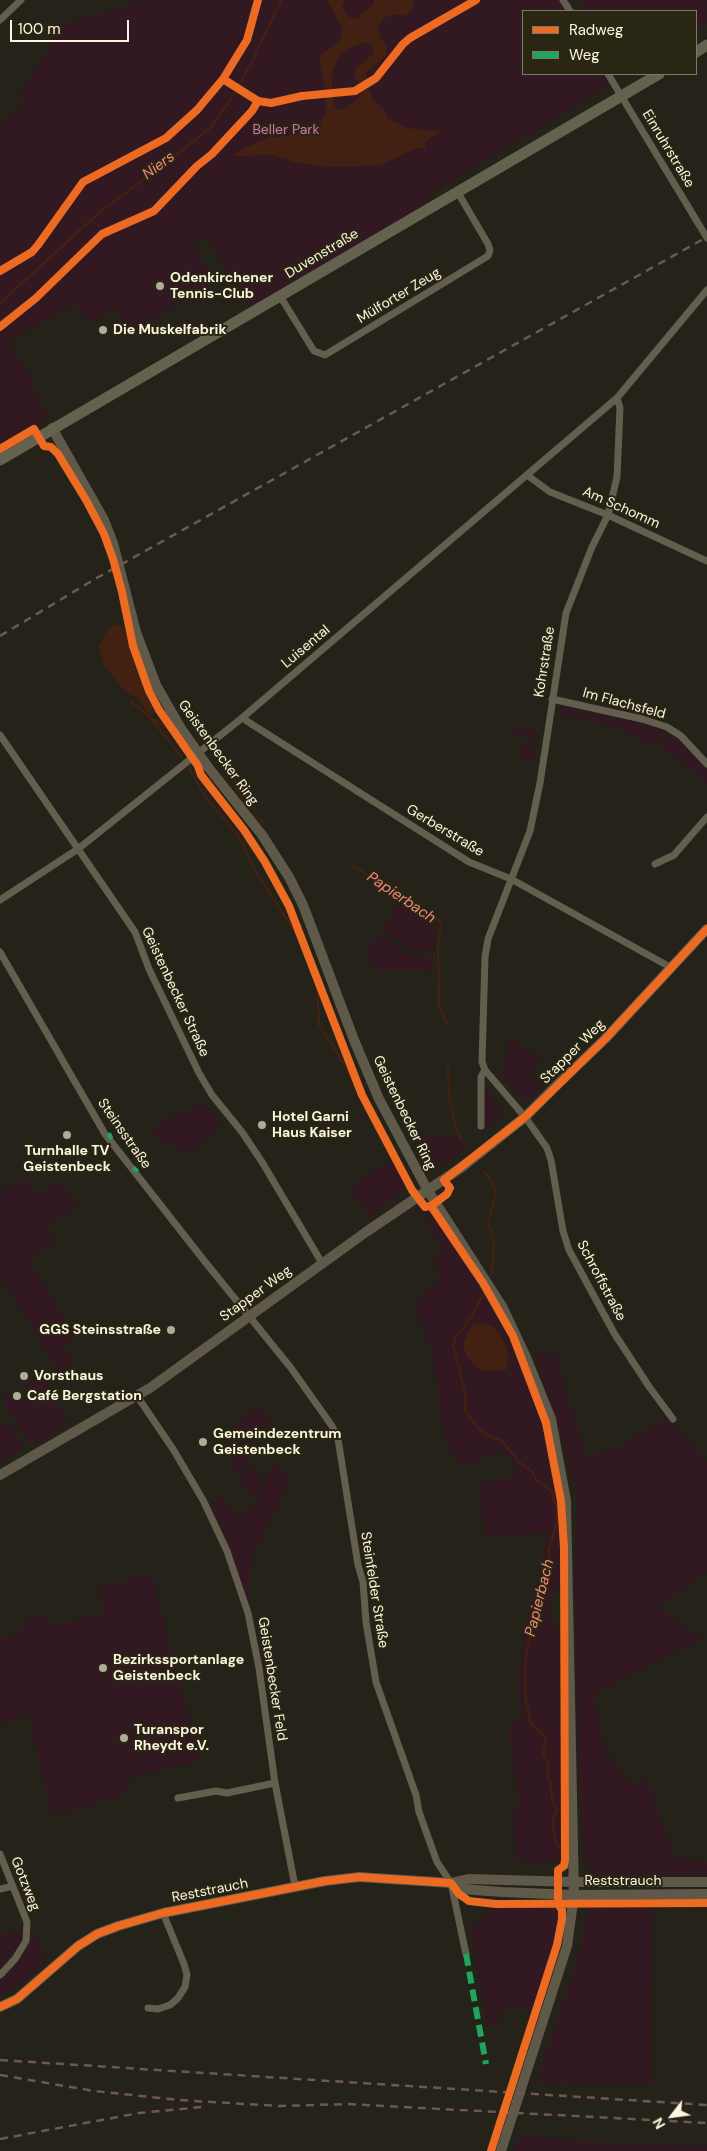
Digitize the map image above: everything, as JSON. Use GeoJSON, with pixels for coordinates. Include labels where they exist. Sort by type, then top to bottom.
{"type":"FeatureCollection","features":[{"type":"Feature","properties":{"kind":"main road","name":"Duvenstraße"},"geometry":{"type":"LineString","coordinates":[[0,460],[657,75]]}},
{"type":"Feature","properties":{"kind":"main road","name":"Geistenbecker Ring"},"geometry":{"type":"LineString","coordinates":[[52,428],[104,520],[114,543],[136,632],[156,685],[180,727],[198,753],[262,835],[289,877],[312,928],[368,1075],[403,1147],[428,1191],[503,1308],[525,1355],[551,1419],[567,1509],[575,1882],[567,1946],[501,2151]]}},
{"type":"Feature","properties":{"kind":"main road","name":"Stapper Weg"},"geometry":{"type":"LineString","coordinates":[[0,1475],[137,1396],[322,1263],[428,1191],[525,1117],[605,1039],[707,929]]}},
{"type":"Feature","properties":{"kind":"main road","name":"Reststrauch"},"geometry":{"type":"LineString","coordinates":[[0,2007],[16,1999],[78,1946],[118,1926],[163,1913],[295,1886],[359,1877],[451,1883],[469,1879],[575,1882],[707,1882]]}},
{"type":"Feature","properties":{"kind":"main road","name":"Reststrauch"},"geometry":{"type":"LineString","coordinates":[[451,1883],[461,1889],[574,1895],[707,1894]]}},
{"type":"Feature","properties":{"kind":"street"},"geometry":{"type":"LineString","coordinates":[[0,20],[21,0]]}},
{"type":"Feature","properties":{"kind":"street","name":"Einruhrstraße"},"geometry":{"type":"LineString","coordinates":[[609,75],[707,238]]}},
{"type":"Feature","properties":{"kind":"street","name":"Mülforter Zeug"},"geometry":{"type":"LineString","coordinates":[[280,296],[314,351],[325,355],[488,256],[490,250],[488,244],[457,192]]}},
{"type":"Feature","properties":{"kind":"street"},"geometry":{"type":"LineString","coordinates":[[616,398],[707,290]]}},
{"type":"Feature","properties":{"kind":"street","name":"Luisental"},"geometry":{"type":"LineString","coordinates":[[0,900],[78,849],[242,718],[616,398]]}},
{"type":"Feature","properties":{"kind":"street","name":"Kohrstraße"},"geometry":{"type":"LineString","coordinates":[[481,1126],[481,1077],[485,1070],[482,1062],[485,952],[488,939],[530,831],[566,613],[592,547],[608,515],[617,477],[620,408],[616,398]]}},
{"type":"Feature","properties":{"kind":"street","name":"Am Schomm"},"geometry":{"type":"LineString","coordinates":[[527,474],[550,492],[608,515],[707,561]]}},
{"type":"Feature","properties":{"kind":"street","name":"Im Flachsfeld"},"geometry":{"type":"LineString","coordinates":[[552,700],[642,719],[666,727],[681,736],[707,764]]}},
{"type":"Feature","properties":{"kind":"street","name":"Gerberstraße"},"geometry":{"type":"LineString","coordinates":[[242,718],[469,862],[511,879],[670,967]]}},
{"type":"Feature","properties":{"kind":"street","name":"Geistenbecker Straße"},"geometry":{"type":"LineString","coordinates":[[0,735],[134,932],[149,969],[198,1073],[262,1162],[322,1263]]}},
{"type":"Feature","properties":{"kind":"street"},"geometry":{"type":"LineString","coordinates":[[655,864],[674,855],[707,817]]}},
{"type":"Feature","properties":{"kind":"street","name":"Steinsstraße"},"geometry":{"type":"LineString","coordinates":[[0,952],[105,1134],[250,1316]]}},
{"type":"Feature","properties":{"kind":"street"},"geometry":{"type":"LineString","coordinates":[[485,1070],[525,1117]]}},
{"type":"Feature","properties":{"kind":"street","name":"Schroffstraße"},"geometry":{"type":"LineString","coordinates":[[525,1117],[549,1152],[563,1231],[569,1250],[614,1333],[673,1419]]}},
{"type":"Feature","properties":{"kind":"street","name":"Steinfelder Straße"},"geometry":{"type":"LineString","coordinates":[[250,1316],[318,1404],[338,1439],[358,1565],[363,1582],[366,1622],[376,1682],[416,1795],[419,1812],[437,1862],[451,1883]]}},
{"type":"Feature","properties":{"kind":"street","name":"Geistenbecker Feld"},"geometry":{"type":"LineString","coordinates":[[137,1396],[177,1455],[203,1500],[226,1552],[248,1613],[255,1646],[275,1783],[295,1886]]}},
{"type":"Feature","properties":{"kind":"street"},"geometry":{"type":"LineString","coordinates":[[178,1798],[216,1791],[226,1793],[275,1783]]}},
{"type":"Feature","properties":{"kind":"street","name":"Gotzweg"},"geometry":{"type":"LineString","coordinates":[[0,1854],[27,1922],[26,1941],[15,1959],[0,1975]]}},
{"type":"Feature","properties":{"kind":"street"},"geometry":{"type":"LineString","coordinates":[[451,1883],[466,1954]]}},
{"type":"Feature","properties":{"kind":"street"},"geometry":{"type":"LineString","coordinates":[[0,1889],[13,1886]]}},
{"type":"Feature","properties":{"kind":"street"},"geometry":{"type":"LineString","coordinates":[[148,2008],[158,2009],[170,2005],[178,1998],[185,1987],[187,1975],[163,1913]]}},
{"type":"Feature","properties":{"kind":"green space","name":"Beller Park"},"geometry":{"type":"Polygon","coordinates":[[[144,0],[559,0],[565,10],[522,10],[522,75],[605,75],[609,86],[431,193],[429,203],[249,309],[207,237],[200,241],[191,240],[215,281],[129,333],[114,308],[89,324],[77,303],[5,343],[10,343],[34,383],[32,388],[50,418],[0,448],[0,125],[25,102],[18,96],[52,43],[51,28],[144,0]]]}},
{"type":"Feature","properties":{"kind":"green space"},"geometry":{"type":"Polygon","coordinates":[[[580,0],[707,0],[707,24],[697,29],[697,10],[586,10],[580,0]]]}},
{"type":"Feature","properties":{"kind":"green space"},"geometry":{"type":"Polygon","coordinates":[[[561,707],[646,725],[664,733],[657,745],[653,743],[651,746],[621,731],[622,728],[560,714],[561,707]]]}},
{"type":"Feature","properties":{"kind":"green space"},"geometry":{"type":"Polygon","coordinates":[[[512,726],[539,733],[537,739],[512,733],[512,726]]]}},
{"type":"Feature","properties":{"kind":"green space"},"geometry":{"type":"Polygon","coordinates":[[[669,734],[699,758],[707,769],[707,784],[691,769],[660,746],[669,734]]]}},
{"type":"Feature","properties":{"kind":"green space"},"geometry":{"type":"Polygon","coordinates":[[[522,741],[536,744],[534,763],[519,760],[522,741]]]}},
{"type":"Feature","properties":{"kind":"green space"},"geometry":{"type":"Polygon","coordinates":[[[399,903],[435,926],[434,951],[410,950],[383,928],[399,903]]]}},
{"type":"Feature","properties":{"kind":"green space"},"geometry":{"type":"Polygon","coordinates":[[[379,933],[407,954],[433,958],[433,971],[377,970],[365,951],[379,933]]]}},
{"type":"Feature","properties":{"kind":"green space"},"geometry":{"type":"Polygon","coordinates":[[[510,1039],[519,1042],[519,1046],[541,1057],[530,1077],[541,1085],[545,1084],[528,1099],[519,1097],[500,1074],[510,1039]]]}},
{"type":"Feature","properties":{"kind":"green space"},"geometry":{"type":"Polygon","coordinates":[[[492,1090],[491,1096],[503,1113],[485,1129],[484,1091],[492,1090]]]}},
{"type":"Feature","properties":{"kind":"green space"},"geometry":{"type":"Polygon","coordinates":[[[203,1103],[221,1126],[194,1149],[182,1151],[175,1142],[161,1144],[151,1130],[185,1108],[188,1113],[203,1103]]]}},
{"type":"Feature","properties":{"kind":"green space"},"geometry":{"type":"Polygon","coordinates":[[[409,1133],[461,1138],[468,1142],[467,1147],[439,1167],[427,1163],[409,1133]]]}},
{"type":"Feature","properties":{"kind":"green space"},"geometry":{"type":"Polygon","coordinates":[[[394,1158],[404,1181],[403,1190],[369,1217],[352,1190],[354,1189],[352,1186],[394,1158]]]}},
{"type":"Feature","properties":{"kind":"green space"},"geometry":{"type":"Polygon","coordinates":[[[26,1179],[36,1196],[62,1181],[78,1207],[45,1227],[57,1242],[29,1260],[75,1338],[63,1346],[74,1364],[60,1375],[5,1281],[0,1283],[0,1191],[26,1179]]]}},
{"type":"Feature","properties":{"kind":"green space"},"geometry":{"type":"Polygon","coordinates":[[[431,1206],[491,1304],[521,1367],[541,1422],[556,1484],[560,1524],[560,1585],[550,1601],[549,1617],[556,1624],[559,1633],[564,1858],[556,1862],[535,1863],[516,1860],[514,1810],[520,1810],[508,1725],[523,1719],[518,1689],[519,1666],[531,1602],[539,1581],[548,1532],[486,1538],[477,1485],[517,1475],[513,1461],[501,1452],[459,1467],[442,1429],[434,1360],[428,1339],[413,1306],[441,1279],[432,1258],[441,1249],[424,1211],[431,1206]],[[472,1325],[463,1344],[490,1370],[498,1372],[507,1369],[508,1352],[472,1325]]]}},
{"type":"Feature","properties":{"kind":"green space"},"geometry":{"type":"Polygon","coordinates":[[[555,1352],[586,1457],[619,1446],[667,1418],[707,1462],[707,1572],[656,1606],[702,1638],[599,1691],[596,1694],[594,1703],[606,1752],[617,1762],[623,1775],[630,1783],[636,1785],[647,1779],[675,1857],[707,1862],[707,1875],[598,1875],[590,1870],[584,1860],[579,1783],[575,1585],[577,1491],[535,1356],[555,1352]]]}},
{"type":"Feature","properties":{"kind":"green space"},"geometry":{"type":"Polygon","coordinates":[[[38,1369],[69,1424],[30,1445],[2,1398],[10,1393],[15,1402],[20,1400],[22,1403],[29,1399],[24,1390],[27,1389],[25,1385],[35,1379],[32,1374],[38,1369]]]}},
{"type":"Feature","properties":{"kind":"green space"},"geometry":{"type":"Polygon","coordinates":[[[261,1404],[272,1421],[264,1430],[241,1445],[230,1429],[261,1404]]]}},
{"type":"Feature","properties":{"kind":"green space"},"geometry":{"type":"Polygon","coordinates":[[[7,1423],[12,1424],[11,1430],[17,1432],[17,1437],[24,1449],[0,1463],[0,1426],[7,1423]]]}},
{"type":"Feature","properties":{"kind":"green space"},"geometry":{"type":"Polygon","coordinates":[[[236,1455],[245,1456],[250,1460],[238,1476],[229,1466],[230,1460],[236,1455]]]}},
{"type":"Feature","properties":{"kind":"green space"},"geometry":{"type":"Polygon","coordinates":[[[272,1463],[291,1476],[256,1548],[250,1572],[249,1602],[211,1504],[221,1496],[237,1517],[256,1505],[272,1463]]]}},
{"type":"Feature","properties":{"kind":"green space"},"geometry":{"type":"Polygon","coordinates":[[[251,1464],[261,1480],[255,1498],[240,1479],[251,1464]]]}},
{"type":"Feature","properties":{"kind":"green space","name":"Bezirkssportanlage Geistenbeck"},"geometry":{"type":"Polygon","coordinates":[[[152,1574],[201,1761],[131,1778],[122,1796],[52,1816],[30,1722],[34,1713],[1,1724],[0,1730],[0,1636],[4,1639],[19,1632],[24,1622],[46,1615],[50,1626],[105,1613],[98,1588],[152,1574]]]}},
{"type":"Feature","properties":{"kind":"green space"},"geometry":{"type":"Polygon","coordinates":[[[551,1906],[558,1911],[558,1926],[534,2010],[500,2008],[499,2026],[487,2025],[470,1924],[480,1925],[488,1908],[551,1906]]]}},
{"type":"Feature","properties":{"kind":"green space"},"geometry":{"type":"Polygon","coordinates":[[[589,1908],[653,1908],[652,2084],[536,2083],[580,1951],[589,1908]]]}},
{"type":"Feature","properties":{"kind":"green space"},"geometry":{"type":"Polygon","coordinates":[[[30,1925],[47,1962],[24,1983],[0,1997],[0,1979],[21,1956],[28,1943],[30,1925]]]}},
{"type":"Feature","properties":{"kind":"green space"},"geometry":{"type":"Polygon","coordinates":[[[22,1930],[20,1942],[0,1969],[0,1935],[22,1930]]]}},
{"type":"Feature","properties":{"kind":"green space"},"geometry":{"type":"Polygon","coordinates":[[[519,2135],[587,2142],[707,2147],[707,2151],[514,2151],[519,2135]]]}},
{"type":"Feature","properties":{"kind":"shaded area"},"geometry":{"type":"Polygon","coordinates":[[[327,0],[345,0],[342,8],[349,17],[356,19],[373,5],[375,0],[413,0],[413,10],[406,16],[395,14],[384,18],[378,26],[380,37],[387,48],[386,56],[366,72],[369,89],[373,100],[384,110],[389,120],[409,128],[429,131],[441,130],[426,142],[425,148],[417,148],[381,165],[328,167],[295,162],[273,155],[237,156],[232,154],[269,137],[310,132],[321,123],[326,111],[324,83],[319,62],[321,55],[338,42],[342,36],[342,28],[327,0]],[[367,42],[340,54],[333,71],[332,84],[333,102],[336,108],[343,110],[357,99],[361,93],[362,89],[354,75],[356,68],[372,55],[374,50],[372,45],[367,42]]]}},
{"type":"Feature","properties":{"kind":"shaded area"},"geometry":{"type":"Polygon","coordinates":[[[115,624],[123,628],[126,634],[145,692],[155,713],[147,714],[139,698],[130,695],[121,687],[104,665],[98,647],[109,627],[115,624]]]}},
{"type":"Feature","properties":{"kind":"shaded area"},"geometry":{"type":"Polygon","coordinates":[[[482,1323],[493,1327],[504,1341],[508,1352],[507,1369],[503,1371],[481,1371],[466,1356],[463,1344],[467,1334],[472,1325],[482,1323]]]}},
{"type":"Feature","properties":{"kind":"waterway","name":"Niers"},"geometry":{"type":"LineString","coordinates":[[0,303],[100,212],[211,127],[231,99],[252,62],[281,0]]}},
{"type":"Feature","properties":{"kind":"waterway"},"geometry":{"type":"LineString","coordinates":[[131,702],[147,714],[182,757]]}},
{"type":"Feature","properties":{"kind":"waterway","name":"Papierbach"},"geometry":{"type":"LineString","coordinates":[[152,718],[173,733]]}},
{"type":"Feature","properties":{"kind":"waterway","name":"Papierbach"},"geometry":{"type":"LineString","coordinates":[[217,755],[230,764],[236,788],[242,797],[244,805]]}},
{"type":"Feature","properties":{"kind":"waterway"},"geometry":{"type":"LineString","coordinates":[[189,768],[206,798],[239,837],[256,872],[295,932],[317,981],[319,1025],[340,1057],[369,1114]]}},
{"type":"Feature","properties":{"kind":"waterway","name":"Papierbach"},"geometry":{"type":"LineString","coordinates":[[251,815],[265,823]]}},
{"type":"Feature","properties":{"kind":"waterway","name":"Papierbach"},"geometry":{"type":"LineString","coordinates":[[352,865],[440,921],[438,944],[439,1007],[448,1026]]}},
{"type":"Feature","properties":{"kind":"waterway","name":"Papierbach"},"geometry":{"type":"LineString","coordinates":[[448,1063],[449,1097],[456,1129],[462,1140]]}},
{"type":"Feature","properties":{"kind":"waterway","name":"Papierbach"},"geometry":{"type":"LineString","coordinates":[[484,1172],[492,1182],[496,1193],[488,1222],[494,1240],[492,1274]]}},
{"type":"Feature","properties":{"kind":"waterway","name":"Papierbach"},"geometry":{"type":"LineString","coordinates":[[485,1292],[466,1325],[456,1336],[453,1345],[466,1396],[465,1410],[478,1428],[485,1434],[502,1441],[519,1462],[533,1472],[536,1480],[551,1490],[557,1509],[557,1520],[549,1550],[550,1561],[537,1601],[530,1636],[525,1665],[525,1693],[530,1723],[546,1738],[543,1753],[549,1764],[548,1777],[551,1783],[552,1799],[557,1811],[553,1817],[553,1825],[556,1843],[563,1851]]}},
{"type":"Feature","properties":{"kind":"railway"},"geometry":{"type":"LineString","coordinates":[[0,636],[95,579],[707,237]]}},
{"type":"Feature","properties":{"kind":"railway"},"geometry":{"type":"LineString","coordinates":[[0,2060],[707,2105]]}},
{"type":"Feature","properties":{"kind":"railway"},"geometry":{"type":"LineString","coordinates":[[0,2075],[94,2091],[179,2100],[279,2106],[347,2104],[707,2123]]}},
{"type":"Feature","properties":{"kind":"railway"},"geometry":{"type":"LineString","coordinates":[[0,2139],[139,2113],[202,2107]]}},
{"type":"Feature","properties":{"kind":"marked path"},"geometry":{"type":"LineString","coordinates":[[108,1137],[112,1135]]}},
{"type":"Feature","properties":{"kind":"marked path"},"geometry":{"type":"LineString","coordinates":[[134,1171],[137,1168]]}},
{"type":"Feature","properties":{"kind":"marked path"},"geometry":{"type":"LineString","coordinates":[[466,1954],[486,2064]]}},
{"type":"Feature","properties":{"kind":"cycle path"},"geometry":{"type":"LineString","coordinates":[[0,271],[32,252],[83,182],[166,138],[197,110],[223,79],[247,40],[258,0]]}},
{"type":"Feature","properties":{"kind":"cycle path"},"geometry":{"type":"LineString","coordinates":[[223,79],[258,101],[271,103],[302,96],[355,91],[376,78],[410,38],[476,0]]}},
{"type":"Feature","properties":{"kind":"cycle path"},"geometry":{"type":"LineString","coordinates":[[0,327],[36,298],[102,234],[154,211],[197,166],[212,154],[252,111],[258,101]]}},
{"type":"Feature","properties":{"kind":"cycle path"},"geometry":{"type":"LineString","coordinates":[[0,449],[34,429],[44,446],[51,447],[58,454],[86,500],[104,534],[113,559],[133,646],[149,691],[159,710],[198,766],[201,775],[244,830],[265,862],[289,906],[362,1095],[412,1190],[425,1207],[431,1206],[447,1194],[450,1188],[444,1180],[525,1117],[605,1039],[707,929]]}},
{"type":"Feature","properties":{"kind":"cycle path"},"geometry":{"type":"LineString","coordinates":[[431,1206],[483,1283],[513,1336],[546,1423],[561,1501],[564,1548],[565,1860],[564,1866],[558,1870],[558,1904],[562,1910],[562,1919],[557,1945],[491,2151]]}},
{"type":"Feature","properties":{"kind":"cycle path"},"geometry":{"type":"LineString","coordinates":[[0,2007],[17,1999],[78,1946],[97,1934],[163,1913],[325,1881],[359,1877],[451,1883],[459,1894],[469,1901],[496,1904],[707,1903]]}},
{"type":"Feature","properties":{"kind":"place","name":"Odenkirchener Tennis-Club"},"geometry":{"type":"Point","coordinates":[160,286]}},
{"type":"Feature","properties":{"kind":"place","name":"Die Muskelfabrik"},"geometry":{"type":"Point","coordinates":[103,330]}},
{"type":"Feature","properties":{"kind":"place","name":"Hotel Garni Haus Kaiser"},"geometry":{"type":"Point","coordinates":[262,1125]}},
{"type":"Feature","properties":{"kind":"place","name":"Turnhalle TV Geistenbeck"},"geometry":{"type":"Point","coordinates":[67,1135]}},
{"type":"Feature","properties":{"kind":"place","name":"GGS Steinsstraße"},"geometry":{"type":"Point","coordinates":[171,1330]}},
{"type":"Feature","properties":{"kind":"place","name":"Vorsthaus"},"geometry":{"type":"Point","coordinates":[24,1376]}},
{"type":"Feature","properties":{"kind":"place","name":"Café Bergstation"},"geometry":{"type":"Point","coordinates":[17,1396]}},
{"type":"Feature","properties":{"kind":"place","name":"Gemeindezentrum Geistenbeck"},"geometry":{"type":"Point","coordinates":[203,1442]}},
{"type":"Feature","properties":{"kind":"place","name":"Bezirkssportanlage Geistenbeck"},"geometry":{"type":"Point","coordinates":[103,1668]}},
{"type":"Feature","properties":{"kind":"place","name":"Turanspor Rheydt e.V."},"geometry":{"type":"Point","coordinates":[124,1738]}}]}
